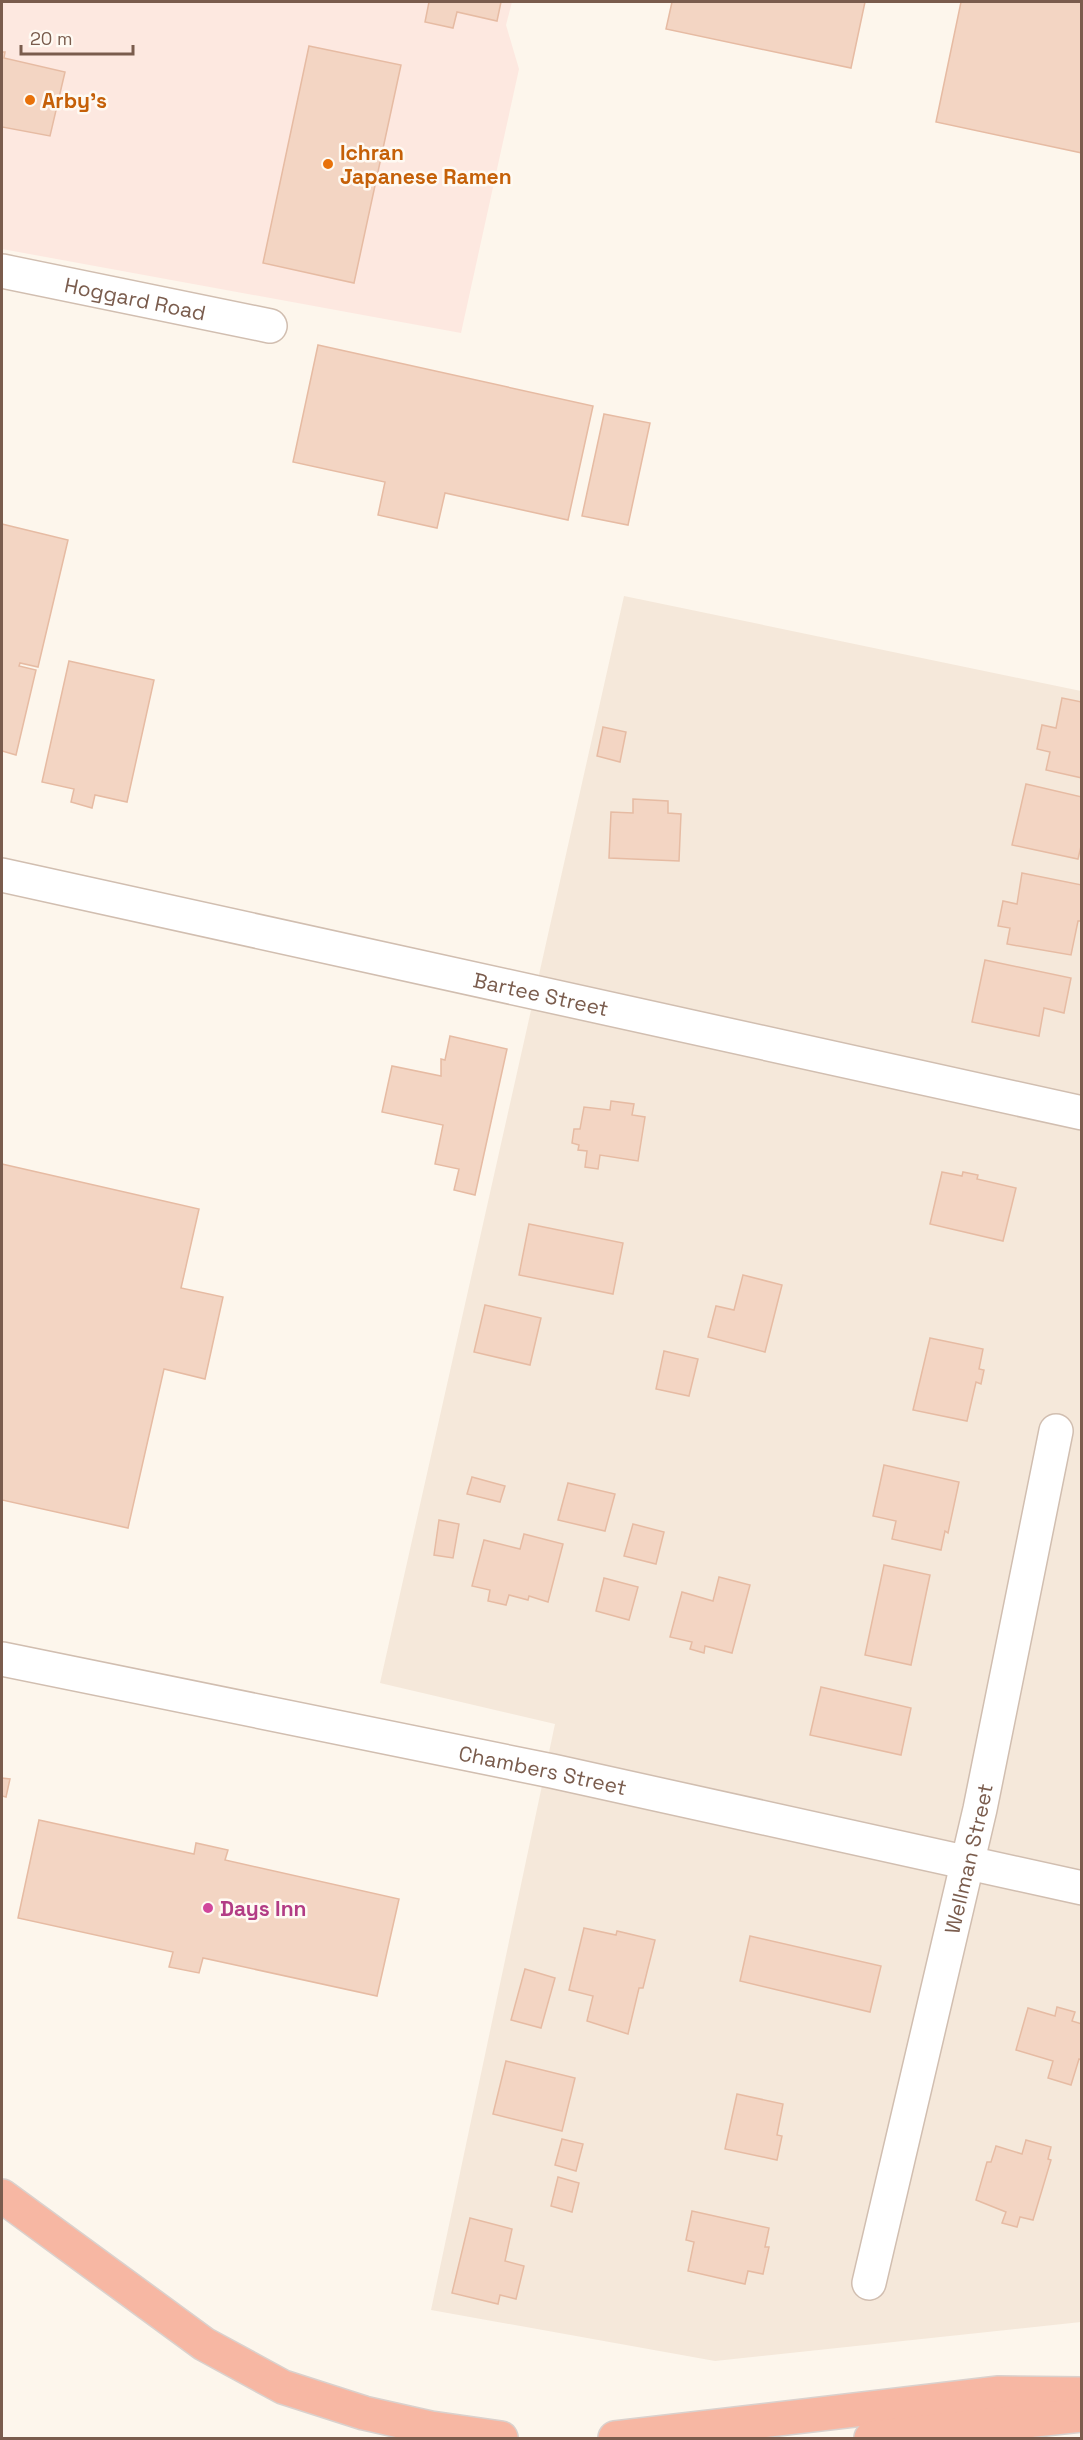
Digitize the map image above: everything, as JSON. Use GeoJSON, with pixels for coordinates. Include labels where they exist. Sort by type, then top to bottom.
{"type":"FeatureCollection","features":[{"type":"Feature","properties":{"kind":"highway"},"geometry":{"type":"LineString","coordinates":[[2,2196],[204,2344],[283,2387],[364,2413],[430,2428],[501,2439]]}},
{"type":"Feature","properties":{"kind":"highway"},"geometry":{"type":"LineString","coordinates":[[615,2439],[999,2393],[1082,2394]]}},
{"type":"Feature","properties":{"kind":"highway"},"geometry":{"type":"LineString","coordinates":[[871,2439],[1082,2415]]}},
{"type":"Feature","properties":{"kind":"street","name":"Hoggard Road"},"geometry":{"type":"LineString","coordinates":[[2,271],[270,326]]}},
{"type":"Feature","properties":{"kind":"street","name":"Bartee Street"},"geometry":{"type":"LineString","coordinates":[[2,875],[401,961],[1082,1113]]}},
{"type":"Feature","properties":{"kind":"street","name":"Wellman Street"},"geometry":{"type":"LineString","coordinates":[[869,2283],[967,1862],[1056,1431]]}},
{"type":"Feature","properties":{"kind":"street","name":"Chambers Street"},"geometry":{"type":"LineString","coordinates":[[2,1659],[552,1771],[1082,1888]]}},
{"type":"Feature","properties":{"kind":"shaded area"},"geometry":{"type":"Polygon","coordinates":[[[2,2],[512,2],[506,25],[519,69],[461,333],[2,249],[2,2]]]}},
{"type":"Feature","properties":{"kind":"shaded area"},"geometry":{"type":"Polygon","coordinates":[[[624,596],[1081,691],[1081,2322],[715,2361],[431,2310],[555,1724],[380,1683],[624,596]]]}},
{"type":"Feature","properties":{"kind":"building"},"geometry":{"type":"Polygon","coordinates":[[[429,2],[501,2],[497,21],[457,12],[453,28],[425,22],[429,2]]]}},
{"type":"Feature","properties":{"kind":"building"},"geometry":{"type":"Polygon","coordinates":[[[672,2],[865,2],[851,68],[666,29],[672,2]]]}},
{"type":"Feature","properties":{"kind":"building"},"geometry":{"type":"Polygon","coordinates":[[[961,2],[1082,2],[1082,153],[936,122],[961,2]]]}},
{"type":"Feature","properties":{"kind":"building"},"geometry":{"type":"Polygon","coordinates":[[[309,46],[401,65],[354,283],[263,263],[309,46]]]}},
{"type":"Feature","properties":{"kind":"building","name":"Arby's"},"geometry":{"type":"Polygon","coordinates":[[[2,52],[5,52],[4,58],[65,72],[50,136],[2,127],[2,52]]]}},
{"type":"Feature","properties":{"kind":"building"},"geometry":{"type":"Polygon","coordinates":[[[318,345],[593,406],[568,520],[445,493],[437,528],[378,515],[385,482],[293,462],[318,345]]]}},
{"type":"Feature","properties":{"kind":"building"},"geometry":{"type":"Polygon","coordinates":[[[604,414],[650,423],[628,525],[582,516],[604,414]]]}},
{"type":"Feature","properties":{"kind":"building"},"geometry":{"type":"Polygon","coordinates":[[[2,524],[68,540],[38,667],[20,663],[19,666],[36,670],[16,755],[2,751],[2,524]]]}},
{"type":"Feature","properties":{"kind":"building"},"geometry":{"type":"Polygon","coordinates":[[[69,661],[154,680],[127,802],[95,795],[92,808],[71,802],[74,789],[42,782],[69,661]]]}},
{"type":"Feature","properties":{"kind":"building"},"geometry":{"type":"Polygon","coordinates":[[[1062,698],[1082,702],[1082,778],[1046,770],[1050,752],[1037,749],[1042,725],[1056,728],[1062,698]]]}},
{"type":"Feature","properties":{"kind":"building"},"geometry":{"type":"Polygon","coordinates":[[[603,727],[626,732],[620,762],[597,756],[603,727]]]}},
{"type":"Feature","properties":{"kind":"building"},"geometry":{"type":"Polygon","coordinates":[[[1026,784],[1082,797],[1082,842],[1078,859],[1012,845],[1026,784]]]}},
{"type":"Feature","properties":{"kind":"building"},"geometry":{"type":"Polygon","coordinates":[[[633,799],[668,801],[668,813],[681,814],[679,861],[609,858],[611,812],[633,813],[633,799]]]}},
{"type":"Feature","properties":{"kind":"building"},"geometry":{"type":"Polygon","coordinates":[[[1022,873],[1082,885],[1082,921],[1078,921],[1071,955],[1007,944],[1010,928],[998,926],[1003,901],[1017,904],[1022,873]]]}},
{"type":"Feature","properties":{"kind":"building"},"geometry":{"type":"Polygon","coordinates":[[[985,960],[1071,978],[1064,1013],[1044,1008],[1039,1036],[972,1022],[985,960]]]}},
{"type":"Feature","properties":{"kind":"building"},"geometry":{"type":"Polygon","coordinates":[[[450,1036],[507,1049],[475,1195],[454,1190],[459,1169],[435,1164],[443,1125],[382,1112],[392,1066],[441,1076],[441,1059],[445,1060],[450,1036]]]}},
{"type":"Feature","properties":{"kind":"building"},"geometry":{"type":"Polygon","coordinates":[[[611,1101],[634,1104],[632,1115],[645,1117],[638,1161],[600,1155],[598,1169],[585,1167],[587,1151],[578,1150],[579,1145],[572,1143],[574,1129],[580,1129],[584,1107],[610,1110],[611,1101]]]}},
{"type":"Feature","properties":{"kind":"building"},"geometry":{"type":"Polygon","coordinates":[[[2,1164],[199,1209],[181,1288],[223,1297],[205,1379],[164,1369],[128,1528],[2,1500],[2,1164]]]}},
{"type":"Feature","properties":{"kind":"building"},"geometry":{"type":"Polygon","coordinates":[[[942,1172],[962,1176],[963,1172],[978,1175],[977,1179],[1016,1188],[1003,1241],[930,1224],[942,1172]]]}},
{"type":"Feature","properties":{"kind":"building"},"geometry":{"type":"Polygon","coordinates":[[[529,1224],[623,1243],[613,1294],[519,1275],[529,1224]]]}},
{"type":"Feature","properties":{"kind":"building"},"geometry":{"type":"Polygon","coordinates":[[[743,1275],[782,1285],[765,1352],[708,1337],[716,1306],[734,1310],[743,1275]]]}},
{"type":"Feature","properties":{"kind":"building"},"geometry":{"type":"Polygon","coordinates":[[[485,1305],[541,1318],[530,1365],[474,1352],[485,1305]]]}},
{"type":"Feature","properties":{"kind":"building"},"geometry":{"type":"Polygon","coordinates":[[[930,1338],[983,1349],[979,1369],[984,1370],[981,1384],[976,1382],[967,1421],[913,1410],[930,1338]]]}},
{"type":"Feature","properties":{"kind":"building"},"geometry":{"type":"Polygon","coordinates":[[[664,1351],[698,1359],[689,1396],[656,1389],[664,1351]]]}},
{"type":"Feature","properties":{"kind":"building"},"geometry":{"type":"Polygon","coordinates":[[[884,1465],[959,1482],[948,1533],[945,1531],[941,1550],[892,1539],[896,1521],[873,1516],[884,1465]]]}},
{"type":"Feature","properties":{"kind":"building"},"geometry":{"type":"Polygon","coordinates":[[[472,1477],[505,1486],[500,1502],[467,1494],[472,1477]]]}},
{"type":"Feature","properties":{"kind":"building"},"geometry":{"type":"Polygon","coordinates":[[[568,1483],[615,1494],[605,1531],[558,1520],[568,1483]]]}},
{"type":"Feature","properties":{"kind":"building"},"geometry":{"type":"Polygon","coordinates":[[[439,1520],[459,1524],[453,1558],[434,1555],[439,1520]]]}},
{"type":"Feature","properties":{"kind":"building"},"geometry":{"type":"Polygon","coordinates":[[[633,1524],[664,1532],[656,1564],[624,1556],[633,1524]]]}},
{"type":"Feature","properties":{"kind":"building"},"geometry":{"type":"Polygon","coordinates":[[[524,1534],[563,1544],[548,1602],[529,1596],[528,1600],[509,1595],[506,1605],[488,1601],[490,1590],[472,1586],[484,1540],[520,1549],[524,1534]]]}},
{"type":"Feature","properties":{"kind":"building"},"geometry":{"type":"Polygon","coordinates":[[[884,1565],[930,1575],[911,1665],[865,1655],[884,1565]]]}},
{"type":"Feature","properties":{"kind":"building"},"geometry":{"type":"Polygon","coordinates":[[[719,1577],[750,1585],[732,1653],[705,1646],[704,1653],[690,1649],[692,1642],[670,1637],[682,1592],[713,1601],[719,1577]]]}},
{"type":"Feature","properties":{"kind":"building"},"geometry":{"type":"Polygon","coordinates":[[[604,1578],[638,1587],[629,1620],[596,1611],[604,1578]]]}},
{"type":"Feature","properties":{"kind":"building"},"geometry":{"type":"Polygon","coordinates":[[[821,1687],[911,1708],[901,1755],[810,1735],[821,1687]]]}},
{"type":"Feature","properties":{"kind":"building"},"geometry":{"type":"Polygon","coordinates":[[[2,1778],[10,1779],[6,1797],[2,1796],[2,1778]]]}},
{"type":"Feature","properties":{"kind":"building","name":"Days Inn"},"geometry":{"type":"Polygon","coordinates":[[[39,1820],[194,1854],[196,1843],[228,1850],[225,1860],[399,1899],[377,1996],[203,1958],[199,1973],[169,1967],[173,1952],[18,1918],[39,1820]]]}},
{"type":"Feature","properties":{"kind":"building"},"geometry":{"type":"Polygon","coordinates":[[[584,1928],[616,1935],[617,1931],[655,1940],[643,1988],[639,1988],[628,2034],[587,2021],[593,1996],[569,1990],[584,1928]]]}},
{"type":"Feature","properties":{"kind":"building"},"geometry":{"type":"Polygon","coordinates":[[[750,1936],[881,1966],[870,2012],[740,1981],[750,1936]]]}},
{"type":"Feature","properties":{"kind":"building"},"geometry":{"type":"Polygon","coordinates":[[[525,1969],[555,1978],[541,2028],[511,2020],[525,1969]]]}},
{"type":"Feature","properties":{"kind":"building"},"geometry":{"type":"Polygon","coordinates":[[[1057,2007],[1075,2012],[1072,2021],[1082,2024],[1082,2060],[1079,2059],[1071,2085],[1048,2078],[1053,2061],[1016,2050],[1028,2008],[1055,2016],[1057,2007]]]}},
{"type":"Feature","properties":{"kind":"building"},"geometry":{"type":"Polygon","coordinates":[[[506,2061],[575,2078],[562,2131],[493,2114],[506,2061]]]}},
{"type":"Feature","properties":{"kind":"building"},"geometry":{"type":"Polygon","coordinates":[[[737,2094],[783,2104],[777,2135],[782,2136],[777,2160],[725,2149],[737,2094]]]}},
{"type":"Feature","properties":{"kind":"building"},"geometry":{"type":"Polygon","coordinates":[[[562,2139],[583,2144],[576,2171],[555,2165],[562,2139]]]}},
{"type":"Feature","properties":{"kind":"building"},"geometry":{"type":"Polygon","coordinates":[[[1026,2140],[1051,2147],[1048,2159],[1051,2160],[1033,2220],[1020,2217],[1017,2227],[1002,2223],[1006,2212],[976,2200],[987,2162],[991,2162],[996,2146],[1022,2154],[1026,2140]]]}},
{"type":"Feature","properties":{"kind":"building"},"geometry":{"type":"Polygon","coordinates":[[[558,2177],[579,2183],[572,2212],[551,2206],[558,2177]]]}},
{"type":"Feature","properties":{"kind":"building"},"geometry":{"type":"Polygon","coordinates":[[[692,2211],[769,2228],[765,2247],[769,2247],[763,2274],[748,2271],[745,2284],[688,2271],[694,2242],[686,2240],[692,2211]]]}},
{"type":"Feature","properties":{"kind":"building"},"geometry":{"type":"Polygon","coordinates":[[[470,2218],[512,2229],[505,2261],[524,2266],[516,2299],[500,2295],[498,2304],[452,2293],[470,2218]]]}},
{"type":"Feature","properties":{"kind":"place","name":"Arby's"},"geometry":{"type":"Point","coordinates":[30,100]}},
{"type":"Feature","properties":{"kind":"place","name":"Ichran Japanese Ramen"},"geometry":{"type":"Point","coordinates":[328,164]}},
{"type":"Feature","properties":{"kind":"place","name":"Days Inn"},"geometry":{"type":"Point","coordinates":[208,1908]}}]}
